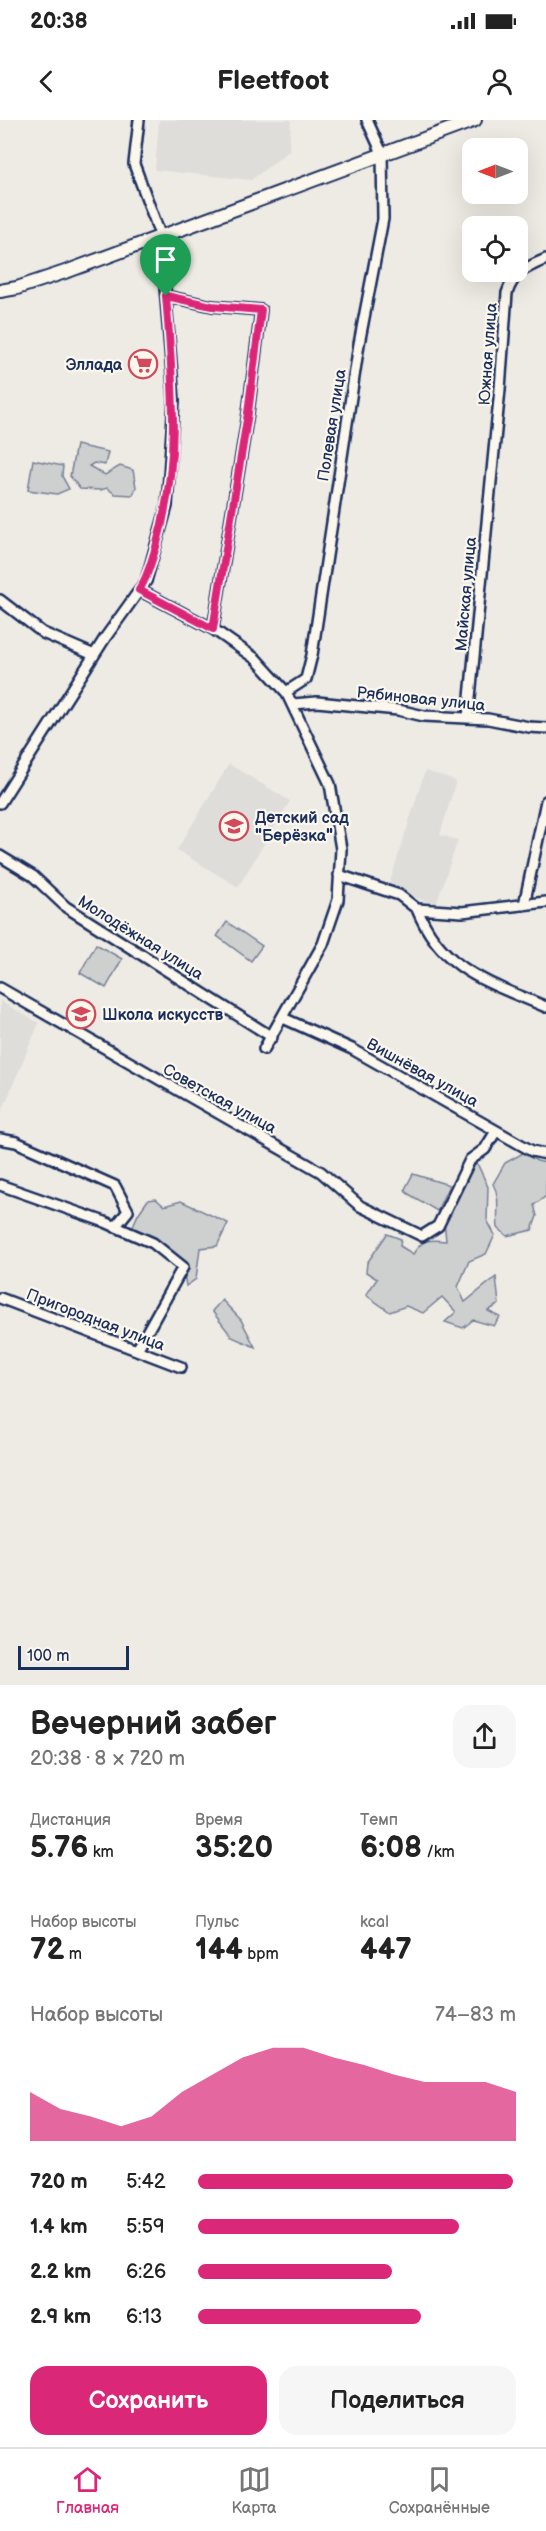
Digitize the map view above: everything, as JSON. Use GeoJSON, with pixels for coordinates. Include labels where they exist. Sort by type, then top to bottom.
{"type":"FeatureCollection","features":[{"type":"Feature","properties":{"kind":"main road"},"geometry":{"type":"LineString","coordinates":[[0,291],[57,275],[475,120]]}},
{"type":"Feature","properties":{"kind":"street"},"geometry":{"type":"LineString","coordinates":[[0,803],[94,655],[146,581],[167,506],[174,400],[161,237],[134,164],[139,120]]}},
{"type":"Feature","properties":{"kind":"street"},"geometry":{"type":"LineString","coordinates":[[368,120],[382,153]]}},
{"type":"Feature","properties":{"kind":"street","name":"Полевая улица"},"geometry":{"type":"LineString","coordinates":[[286,692],[306,679],[312,655],[358,344],[383,219],[382,153]]}},
{"type":"Feature","properties":{"kind":"street","name":"Южная улица"},"geometry":{"type":"LineString","coordinates":[[492,473],[507,293],[511,281],[521,270],[546,259]]}},
{"type":"Feature","properties":{"kind":"street"},"geometry":{"type":"LineString","coordinates":[[166,296],[212,306],[261,310],[248,413],[213,629]]}},
{"type":"Feature","properties":{"kind":"street","name":"Майская улица"},"geometry":{"type":"LineString","coordinates":[[468,718],[492,473]]}},
{"type":"Feature","properties":{"kind":"street"},"geometry":{"type":"LineString","coordinates":[[139,590],[213,629],[256,659],[286,692],[330,784],[341,849],[338,900],[323,944],[264,1049]]}},
{"type":"Feature","properties":{"kind":"street"},"geometry":{"type":"LineString","coordinates":[[0,600],[43,633],[94,655]]}},
{"type":"Feature","properties":{"kind":"street","name":"Рябиновая улица"},"geometry":{"type":"LineString","coordinates":[[293,705],[317,702],[398,710],[424,716],[468,718],[546,728]]}},
{"type":"Feature","properties":{"kind":"street"},"geometry":{"type":"LineString","coordinates":[[524,905],[546,801]]}},
{"type":"Feature","properties":{"kind":"street","name":"Молодёжная улица"},"geometry":{"type":"LineString","coordinates":[[0,856],[33,876],[66,907],[272,1037]]}},
{"type":"Feature","properties":{"kind":"street"},"geometry":{"type":"LineString","coordinates":[[339,875],[399,895],[417,909],[426,932],[448,958],[469,973],[546,1007]]}},
{"type":"Feature","properties":{"kind":"street"},"geometry":{"type":"LineString","coordinates":[[417,909],[462,912],[546,902]]}},
{"type":"Feature","properties":{"kind":"street","name":"Советская улица"},"geometry":{"type":"LineString","coordinates":[[0,988],[321,1172],[360,1206],[422,1236],[438,1226],[470,1160],[485,1149],[496,1131]]}},
{"type":"Feature","properties":{"kind":"street","name":"Вишнёвая улица"},"geometry":{"type":"LineString","coordinates":[[283,1018],[352,1049],[532,1151],[546,1154]]}},
{"type":"Feature","properties":{"kind":"street"},"geometry":{"type":"LineString","coordinates":[[0,1139],[16,1142],[115,1186],[128,1211],[115,1227]]}},
{"type":"Feature","properties":{"kind":"street"},"geometry":{"type":"LineString","coordinates":[[0,1185],[153,1243],[183,1267],[137,1350]]}},
{"type":"Feature","properties":{"kind":"street","name":"Пригородная улица"},"geometry":{"type":"LineString","coordinates":[[0,1298],[181,1367]]}},
{"type":"Feature","properties":{"kind":"shaded area"},"geometry":{"type":"Polygon","coordinates":[[[159,120],[291,120],[289,151],[251,180],[155,170],[159,120]]]}},
{"type":"Feature","properties":{"kind":"shaded area"},"geometry":{"type":"Polygon","coordinates":[[[76,445],[108,452],[105,465],[94,463],[89,466],[105,475],[120,466],[133,470],[136,487],[133,495],[115,494],[107,488],[80,489],[70,476],[76,445]]]}},
{"type":"Feature","properties":{"kind":"shaded area"},"geometry":{"type":"Polygon","coordinates":[[[33,460],[63,466],[62,476],[69,489],[57,494],[28,490],[33,460]]]}},
{"type":"Feature","properties":{"kind":"shaded area","name":"Детский сад \"Берёзка\""},"geometry":{"type":"Polygon","coordinates":[[[229,764],[290,801],[238,887],[177,850],[229,764]]]}},
{"type":"Feature","properties":{"kind":"shaded area"},"geometry":{"type":"Polygon","coordinates":[[[425,771],[456,781],[440,835],[458,840],[436,905],[388,888],[425,771]]]}},
{"type":"Feature","properties":{"kind":"shaded area"},"geometry":{"type":"Polygon","coordinates":[[[227,922],[262,946],[251,961],[217,936],[227,922]]]}},
{"type":"Feature","properties":{"kind":"shaded area"},"geometry":{"type":"Polygon","coordinates":[[[96,944],[122,959],[106,988],[80,973],[96,944]]]}},
{"type":"Feature","properties":{"kind":"shaded area"},"geometry":{"type":"Polygon","coordinates":[[[0,1001],[39,1023],[0,1116],[0,1001]]]}},
{"type":"Feature","properties":{"kind":"shaded area"},"geometry":{"type":"Polygon","coordinates":[[[523,1153],[546,1163],[546,1196],[534,1205],[537,1216],[532,1230],[507,1236],[498,1228],[498,1200],[493,1184],[505,1163],[523,1153]]]}},
{"type":"Feature","properties":{"kind":"shaded area"},"geometry":{"type":"Polygon","coordinates":[[[477,1163],[488,1187],[487,1220],[495,1235],[486,1254],[469,1261],[458,1287],[465,1302],[496,1277],[499,1304],[488,1311],[500,1317],[494,1326],[473,1320],[463,1328],[445,1322],[456,1312],[442,1297],[423,1313],[406,1306],[390,1312],[366,1295],[377,1279],[366,1272],[367,1263],[387,1234],[401,1239],[400,1246],[413,1254],[420,1245],[427,1241],[446,1241],[444,1220],[465,1176],[477,1163]]]}},
{"type":"Feature","properties":{"kind":"shaded area"},"geometry":{"type":"Polygon","coordinates":[[[413,1174],[449,1185],[437,1211],[407,1193],[405,1189],[413,1174]]]}},
{"type":"Feature","properties":{"kind":"shaded area"},"geometry":{"type":"Polygon","coordinates":[[[156,1199],[164,1206],[181,1201],[228,1223],[217,1246],[200,1248],[196,1279],[186,1286],[184,1275],[175,1257],[161,1245],[132,1231],[136,1218],[148,1200],[156,1199]]]}},
{"type":"Feature","properties":{"kind":"shaded area"},"geometry":{"type":"Polygon","coordinates":[[[222,1300],[241,1320],[255,1347],[232,1337],[212,1311],[222,1300]]]}},
{"type":"Feature","properties":{"kind":"place","name":"Эллада"},"geometry":{"type":"Point","coordinates":[143,364]}},
{"type":"Feature","properties":{"kind":"place","name":"Детский сад \"Берёзка\""},"geometry":{"type":"Point","coordinates":[234,826]}},
{"type":"Feature","properties":{"kind":"place","name":"Школа искусств"},"geometry":{"type":"Point","coordinates":[81,1014]}},
{"type":"Feature","properties":{"kind":"route"},"geometry":{"type":"LineString","coordinates":[[166,296],[212,306],[261,310],[248,413],[213,629],[139,590],[146,581],[161,530],[167,506],[170,474],[174,400],[166,296]]}}]}
